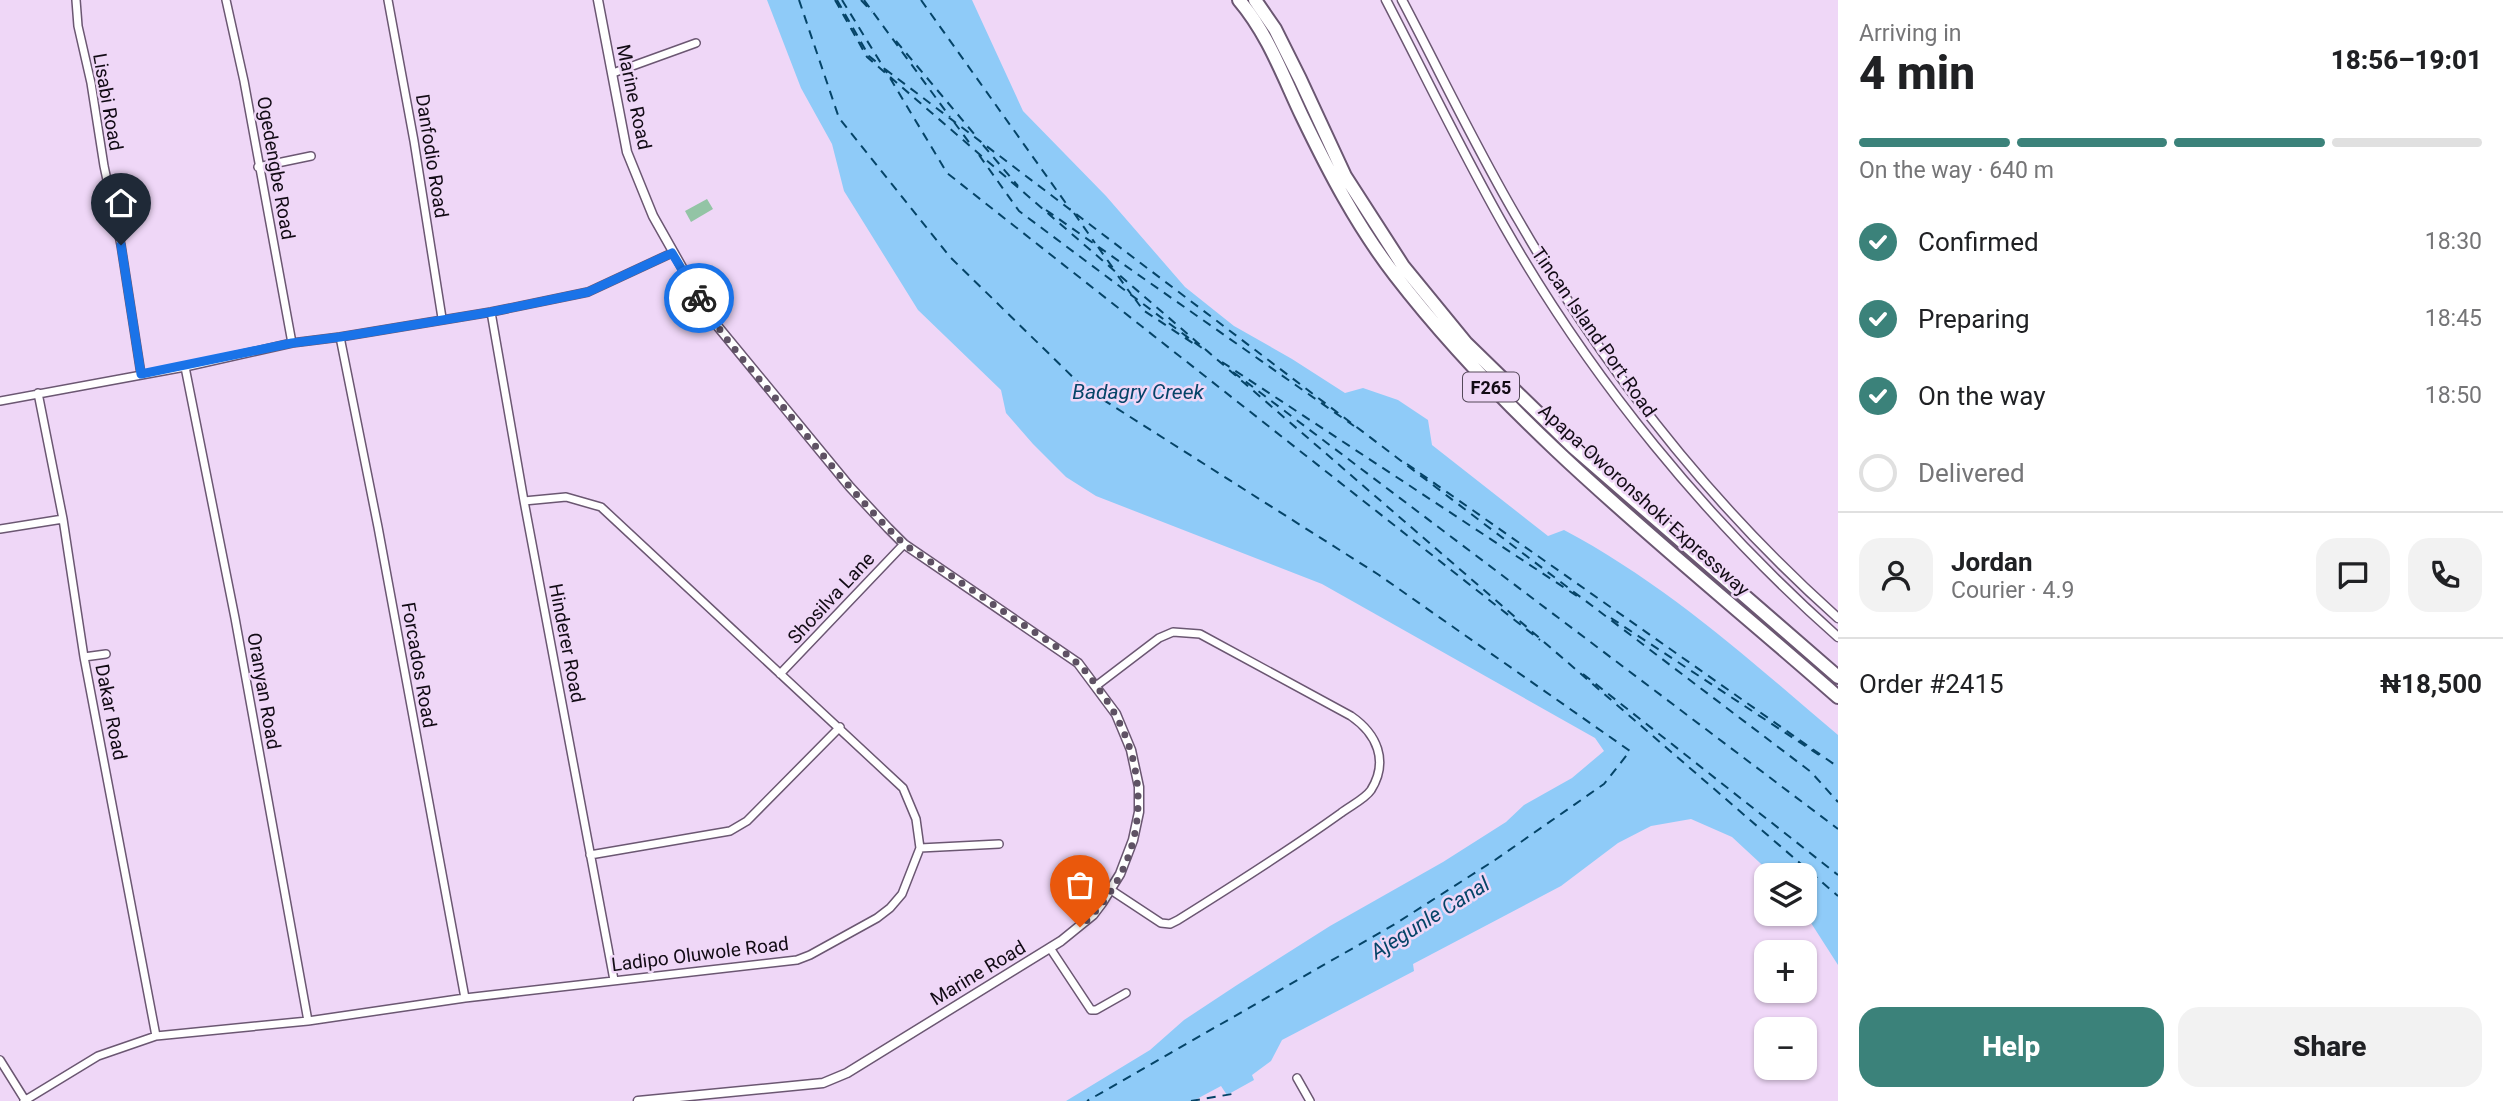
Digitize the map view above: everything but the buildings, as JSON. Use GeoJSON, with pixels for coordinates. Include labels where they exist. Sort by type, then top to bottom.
{"type":"FeatureCollection","features":[{"type":"Feature","properties":{"kind":"highway","name":"Apapa-Oworonshoki Expressway"},"geometry":{"type":"LineString","coordinates":[[1239,0],[1272,50],[1332,178],[1365,234],[1459,354],[1569,463],[1838,697]]}},
{"type":"Feature","properties":{"kind":"highway","name":"Apapa-Oworonshoki Expressway"},"geometry":{"type":"LineString","coordinates":[[1255,0],[1275,29],[1345,176],[1403,265],[1466,343],[1573,447],[1838,677]]}},
{"type":"Feature","properties":{"kind":"highway"},"geometry":{"type":"LineString","coordinates":[[1267,0],[1275,29]]}},
{"type":"Feature","properties":{"kind":"street","name":"Lisabi Road"},"geometry":{"type":"LineString","coordinates":[[76,0],[78,26],[121,245],[141,374]]}},
{"type":"Feature","properties":{"kind":"street","name":"Ogedengbe Road"},"geometry":{"type":"LineString","coordinates":[[226,0],[244,81],[292,343]]}},
{"type":"Feature","properties":{"kind":"street","name":"Danfodio Road"},"geometry":{"type":"LineString","coordinates":[[388,0],[442,318]]}},
{"type":"Feature","properties":{"kind":"street","name":"Marine Road"},"geometry":{"type":"LineString","coordinates":[[598,0],[627,152],[653,216],[710,317],[850,487],[904,544],[1078,663],[1115,714],[1124,732],[1139,787],[1139,812],[1133,841],[1111,890],[1093,915],[1051,948],[846,1073],[823,1083],[638,1101]]}},
{"type":"Feature","properties":{"kind":"street","name":"Tincan Island Port Road"},"geometry":{"type":"LineString","coordinates":[[1386,0],[1504,225],[1586,353],[1642,428],[1714,515],[1760,564],[1838,637]]}},
{"type":"Feature","properties":{"kind":"street","name":"Tincan Island Port Road"},"geometry":{"type":"LineString","coordinates":[[1402,0],[1517,218],[1566,298],[1615,370],[1687,463],[1771,554],[1838,618]]}},
{"type":"Feature","properties":{"kind":"street"},"geometry":{"type":"LineString","coordinates":[[613,73],[696,43]]}},
{"type":"Feature","properties":{"kind":"street"},"geometry":{"type":"LineString","coordinates":[[258,167],[311,156]]}},
{"type":"Feature","properties":{"kind":"street"},"geometry":{"type":"LineString","coordinates":[[0,401],[185,367],[292,343],[491,312],[588,292],[672,253]]}},
{"type":"Feature","properties":{"kind":"street","name":"Hinderer Road"},"geometry":{"type":"LineString","coordinates":[[491,312],[614,980]]}},
{"type":"Feature","properties":{"kind":"street","name":"Forcados Road"},"geometry":{"type":"LineString","coordinates":[[340,337],[465,998]]}},
{"type":"Feature","properties":{"kind":"street","name":"Oranyan Road"},"geometry":{"type":"LineString","coordinates":[[185,367],[235,618],[308,1021]]}},
{"type":"Feature","properties":{"kind":"street","name":"Dakar Road"},"geometry":{"type":"LineString","coordinates":[[38,393],[84,657],[156,1036]]}},
{"type":"Feature","properties":{"kind":"street"},"geometry":{"type":"LineString","coordinates":[[524,501],[566,497],[601,507],[903,788],[916,819],[920,848],[999,844]]}},
{"type":"Feature","properties":{"kind":"street"},"geometry":{"type":"LineString","coordinates":[[0,528],[62,519]]}},
{"type":"Feature","properties":{"kind":"street","name":"Shosilva Lane"},"geometry":{"type":"LineString","coordinates":[[780,674],[904,544]]}},
{"type":"Feature","properties":{"kind":"street"},"geometry":{"type":"LineString","coordinates":[[1096,686],[1159,638],[1173,632],[1200,634],[1365,726],[1373,736],[1378,751],[1379,768],[1369,793],[1292,849],[1170,924],[1161,923],[1111,890]]}},
{"type":"Feature","properties":{"kind":"street"},"geometry":{"type":"LineString","coordinates":[[84,657],[106,654]]}},
{"type":"Feature","properties":{"kind":"street"},"geometry":{"type":"LineString","coordinates":[[590,855],[730,831],[747,821],[840,727]]}},
{"type":"Feature","properties":{"kind":"street","name":"Ladipo Oluwole Road"},"geometry":{"type":"LineString","coordinates":[[24,1101],[99,1056],[156,1036],[308,1021],[465,998],[784,962],[810,955],[890,908],[902,894],[920,848]]}},
{"type":"Feature","properties":{"kind":"street"},"geometry":{"type":"LineString","coordinates":[[1051,948],[1091,1010],[1096,1010],[1126,993]]}},
{"type":"Feature","properties":{"kind":"street"},"geometry":{"type":"LineString","coordinates":[[0,1060],[24,1101]]}},
{"type":"Feature","properties":{"kind":"street"},"geometry":{"type":"LineString","coordinates":[[1297,1078],[1310,1101]]}},
{"type":"Feature","properties":{"kind":"green space"},"geometry":{"type":"Polygon","coordinates":[[[707,199],[713,209],[691,222],[685,211],[707,199]]]}},
{"type":"Feature","properties":{"kind":"water","name":"Badagry Creek"},"geometry":{"type":"Polygon","coordinates":[[[767,0],[972,0],[1023,111],[1106,196],[1185,287],[1234,326],[1345,393],[1363,388],[1398,400],[1428,420],[1432,445],[1548,536],[1564,530],[1638,574],[1707,625],[1838,735],[1838,965],[1813,926],[1817,926],[1817,863],[1760,863],[1732,837],[1691,819],[1651,826],[1618,843],[1561,886],[1413,964],[1414,971],[1282,1040],[1271,1061],[1252,1075],[1254,1080],[1227,1095],[1221,1086],[1193,1101],[1066,1101],[1150,1050],[1184,1020],[1330,926],[1443,862],[1506,822],[1524,805],[1572,778],[1604,751],[1595,738],[1322,584],[1096,496],[1066,477],[1006,413],[1001,390],[918,310],[844,191],[832,144],[801,88],[767,0]]]}},
{"type":"Feature","properties":{"kind":"ferry route"},"geometry":{"type":"LineString","coordinates":[[799,0],[839,118],[950,257],[1083,387],[1379,575],[1630,751],[1604,784],[1495,860],[1395,924],[1087,1101]]}},
{"type":"Feature","properties":{"kind":"ferry route"},"geometry":{"type":"LineString","coordinates":[[835,0],[867,57],[1838,896]]}},
{"type":"Feature","properties":{"kind":"ferry route"},"geometry":{"type":"LineString","coordinates":[[837,0],[869,56],[880,65]]}},
{"type":"Feature","properties":{"kind":"ferry route"},"geometry":{"type":"LineString","coordinates":[[842,0],[887,73]]}},
{"type":"Feature","properties":{"kind":"ferry route"},"geometry":{"type":"LineString","coordinates":[[861,0],[872,12]]}},
{"type":"Feature","properties":{"kind":"ferry route"},"geometry":{"type":"LineString","coordinates":[[864,0],[950,117]]}},
{"type":"Feature","properties":{"kind":"ferry route"},"geometry":{"type":"LineString","coordinates":[[921,0],[1070,209]]}},
{"type":"Feature","properties":{"kind":"ferry route"},"geometry":{"type":"LineString","coordinates":[[896,41],[975,135]]}},
{"type":"Feature","properties":{"kind":"ferry route"},"geometry":{"type":"LineString","coordinates":[[885,69],[1811,772],[1838,802]]}},
{"type":"Feature","properties":{"kind":"ferry route"},"geometry":{"type":"LineString","coordinates":[[890,78],[947,173],[1540,640]]}},
{"type":"Feature","properties":{"kind":"ferry route"},"geometry":{"type":"LineString","coordinates":[[954,122],[971,145]]}},
{"type":"Feature","properties":{"kind":"ferry route"},"geometry":{"type":"LineString","coordinates":[[983,145],[1018,186]]}},
{"type":"Feature","properties":{"kind":"ferry route"},"geometry":{"type":"LineString","coordinates":[[979,155],[1019,211],[1206,351]]}},
{"type":"Feature","properties":{"kind":"ferry route"},"geometry":{"type":"LineString","coordinates":[[1046,210],[1354,426]]}},
{"type":"Feature","properties":{"kind":"ferry route"},"geometry":{"type":"LineString","coordinates":[[1074,213],[1095,243]]}},
{"type":"Feature","properties":{"kind":"ferry route"},"geometry":{"type":"LineString","coordinates":[[1098,247],[1113,268]]}},
{"type":"Feature","properties":{"kind":"ferry route"},"geometry":{"type":"LineString","coordinates":[[1118,276],[1131,294]]}},
{"type":"Feature","properties":{"kind":"ferry route"},"geometry":{"type":"LineString","coordinates":[[1135,299],[1143,310],[1197,346]]}},
{"type":"Feature","properties":{"kind":"ferry route"},"geometry":{"type":"LineString","coordinates":[[1222,362],[1580,598]]}},
{"type":"Feature","properties":{"kind":"ferry route"},"geometry":{"type":"LineString","coordinates":[[1233,372],[1838,829]]}},
{"type":"Feature","properties":{"kind":"ferry route"},"geometry":{"type":"LineString","coordinates":[[1407,464],[1838,767]]}},
{"type":"Feature","properties":{"kind":"ferry route"},"geometry":{"type":"LineString","coordinates":[[1611,618],[1822,757]]}},
{"type":"Feature","properties":{"kind":"ferry route"},"geometry":{"type":"LineString","coordinates":[[1583,674],[1838,875]]}},
{"type":"Feature","properties":{"kind":"ferry route"},"geometry":{"type":"LineString","coordinates":[[1191,1101],[1238,1093]]}},
{"type":"Feature","properties":{"kind":"way so far"},"geometry":{"type":"LineString","coordinates":[[699,298],[710,317],[757,376],[850,487],[904,544],[1078,663],[1115,714],[1135,766],[1139,787],[1139,812],[1133,841],[1120,874],[1093,915],[1080,927]]}},
{"type":"Feature","properties":{"kind":"route"},"geometry":{"type":"LineString","coordinates":[[121,245],[141,374],[292,343],[491,312],[588,292],[672,253],[699,298]]}},
{"type":"Feature","properties":{"kind":"water label","name":"Ajegunle Canal"},"geometry":{"type":"Point","coordinates":[1430,918]}}]}
